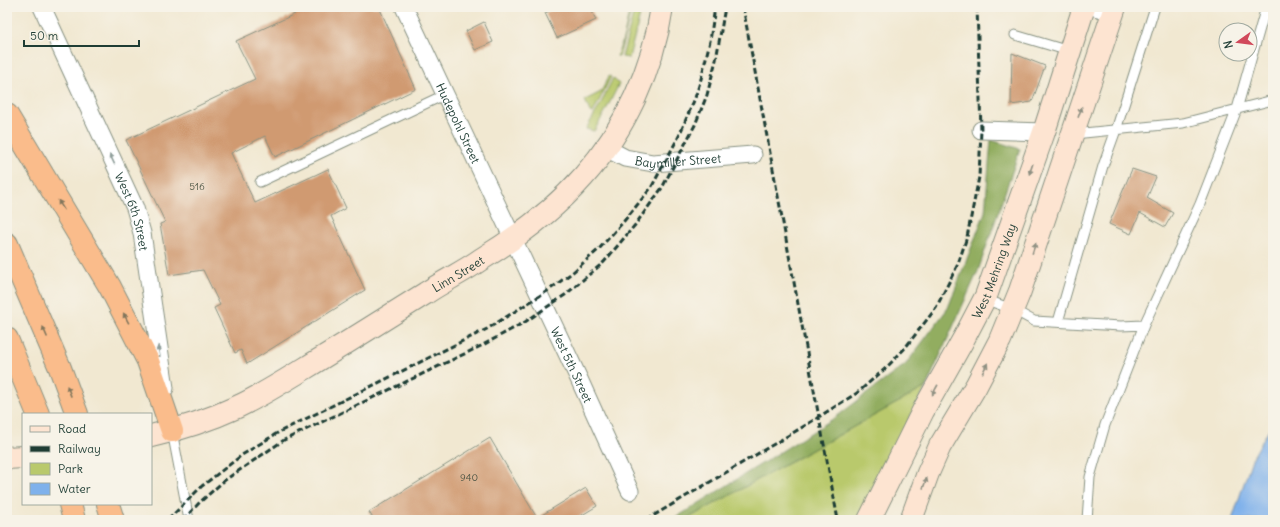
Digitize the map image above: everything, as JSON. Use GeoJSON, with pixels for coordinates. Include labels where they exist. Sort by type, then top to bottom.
{"type":"FeatureCollection","features":[{"type":"Feature","properties":{"kind":"highway"},"geometry":{"type":"LineString","coordinates":[[7,114],[110,287],[148,361],[161,434]]}},
{"type":"Feature","properties":{"kind":"highway"},"geometry":{"type":"LineString","coordinates":[[7,244],[78,413]]}},
{"type":"Feature","properties":{"kind":"highway"},"geometry":{"type":"LineString","coordinates":[[7,339],[38,413]]}},
{"type":"Feature","properties":{"kind":"highway"},"geometry":{"type":"LineString","coordinates":[[70,505],[74,520]]}},
{"type":"Feature","properties":{"kind":"highway"},"geometry":{"type":"LineString","coordinates":[[108,505],[113,520]]}},
{"type":"Feature","properties":{"kind":"main road","name":"Linn Street"},"geometry":{"type":"LineString","coordinates":[[161,434],[222,413],[271,389],[480,260],[539,219],[563,198],[583,177],[606,148],[624,119],[637,91],[655,41],[662,7]]}},
{"type":"Feature","properties":{"kind":"main road","name":"West Mehring Way"},"geometry":{"type":"LineString","coordinates":[[869,520],[920,418],[984,299],[1044,132],[1083,8]]}},
{"type":"Feature","properties":{"kind":"main road"},"geometry":{"type":"LineString","coordinates":[[912,520],[928,473],[940,446],[976,386],[1000,340],[1020,291],[1114,12]]}},
{"type":"Feature","properties":{"kind":"street","name":"West 6th Street"},"geometry":{"type":"LineString","coordinates":[[42,7],[135,208],[142,233],[161,434]]}},
{"type":"Feature","properties":{"kind":"street","name":"Hudepohl Street"},"geometry":{"type":"LineString","coordinates":[[404,7],[513,238]]}},
{"type":"Feature","properties":{"kind":"street"},"geometry":{"type":"LineString","coordinates":[[982,130],[1044,132]]}},
{"type":"Feature","properties":{"kind":"street","name":"Baymiller Street"},"geometry":{"type":"LineString","coordinates":[[606,148],[625,158],[652,163],[753,155]]}},
{"type":"Feature","properties":{"kind":"street","name":"West 5th Street"},"geometry":{"type":"LineString","coordinates":[[513,238],[630,491]]}},
{"type":"Feature","properties":{"kind":"lane"},"geometry":{"type":"LineString","coordinates":[[1058,322],[1103,166],[1155,7]]}},
{"type":"Feature","properties":{"kind":"lane"},"geometry":{"type":"LineString","coordinates":[[1087,520],[1090,477],[1103,432],[1144,325],[1200,204],[1237,109],[1266,7]]}},
{"type":"Feature","properties":{"kind":"lane"},"geometry":{"type":"LineString","coordinates":[[1083,8],[1114,12]]}},
{"type":"Feature","properties":{"kind":"lane"},"geometry":{"type":"LineString","coordinates":[[1014,36],[1069,51]]}},
{"type":"Feature","properties":{"kind":"lane"},"geometry":{"type":"LineString","coordinates":[[260,182],[446,94]]}},
{"type":"Feature","properties":{"kind":"lane"},"geometry":{"type":"LineString","coordinates":[[1072,134],[1183,123],[1273,100]]}},
{"type":"Feature","properties":{"kind":"lane"},"geometry":{"type":"LineString","coordinates":[[984,299],[1012,309],[1034,321],[1121,326],[1144,325]]}},
{"type":"Feature","properties":{"kind":"lane"},"geometry":{"type":"LineString","coordinates":[[161,434],[189,520]]}},
{"type":"Feature","properties":{"kind":"green space"},"geometry":{"type":"Polygon","coordinates":[[[630,7],[632,7],[619,57],[617,56],[624,36],[630,7]]]}},
{"type":"Feature","properties":{"kind":"green space"},"geometry":{"type":"Polygon","coordinates":[[[635,7],[642,7],[629,58],[622,57],[635,7]]]}},
{"type":"Feature","properties":{"kind":"green space"},"geometry":{"type":"Polygon","coordinates":[[[609,76],[611,77],[593,113],[590,112],[585,100],[601,92],[609,76]]]}},
{"type":"Feature","properties":{"kind":"green space"},"geometry":{"type":"Polygon","coordinates":[[[613,78],[619,84],[605,112],[594,131],[586,129],[599,107],[613,78]]]}},
{"type":"Feature","properties":{"kind":"green space"},"geometry":{"type":"Polygon","coordinates":[[[991,140],[1020,149],[978,271],[926,387],[685,520],[672,520],[836,417],[906,364],[948,308],[985,212],[991,140]]]}},
{"type":"Feature","properties":{"kind":"green space"},"geometry":{"type":"Polygon","coordinates":[[[926,387],[875,483],[859,520],[685,520],[926,387]]]}},
{"type":"Feature","properties":{"kind":"water"},"geometry":{"type":"Polygon","coordinates":[[[1273,422],[1273,520],[1232,520],[1252,459],[1273,422]]]}},
{"type":"Feature","properties":{"kind":"building"},"geometry":{"type":"Polygon","coordinates":[[[292,7],[379,7],[416,89],[275,157],[265,136],[231,153],[255,203],[328,169],[346,208],[331,216],[365,290],[247,364],[241,350],[235,353],[214,308],[220,305],[203,270],[169,275],[160,224],[165,222],[126,140],[255,79],[236,41],[295,14],[292,7]]]}},
{"type":"Feature","properties":{"kind":"building"},"geometry":{"type":"Polygon","coordinates":[[[558,7],[590,7],[596,20],[557,38],[545,13],[558,7]]]}},
{"type":"Feature","properties":{"kind":"building"},"geometry":{"type":"Polygon","coordinates":[[[484,22],[493,42],[475,50],[466,31],[484,22]]]}},
{"type":"Feature","properties":{"kind":"building"},"geometry":{"type":"Polygon","coordinates":[[[1012,53],[1045,66],[1032,102],[1011,105],[1012,53]]]}},
{"type":"Feature","properties":{"kind":"building"},"geometry":{"type":"Polygon","coordinates":[[[1132,169],[1156,177],[1147,198],[1173,213],[1165,227],[1140,213],[1131,234],[1109,224],[1132,169]]]}},
{"type":"Feature","properties":{"kind":"building"},"geometry":{"type":"Polygon","coordinates":[[[490,438],[537,518],[586,488],[597,506],[574,520],[374,520],[369,512],[490,438]]]}},
{"type":"Feature","properties":{"kind":"railway"},"geometry":{"type":"LineString","coordinates":[[168,520],[202,486],[242,455],[279,432],[487,329],[549,290],[573,272],[599,249],[651,188],[679,136],[695,98],[701,79],[710,41],[715,7]]}},
{"type":"Feature","properties":{"kind":"railway"},"geometry":{"type":"LineString","coordinates":[[183,520],[200,502],[225,480],[284,440],[481,346],[525,322],[565,295],[604,262],[635,225],[662,188],[695,125],[707,95],[716,60],[725,7]]}},
{"type":"Feature","properties":{"kind":"railway"},"geometry":{"type":"LineString","coordinates":[[743,7],[838,520]]}},
{"type":"Feature","properties":{"kind":"railway"},"geometry":{"type":"LineString","coordinates":[[646,520],[857,393],[886,368],[905,348],[936,308],[958,264],[967,237],[979,177],[981,130],[977,7]]}}]}
